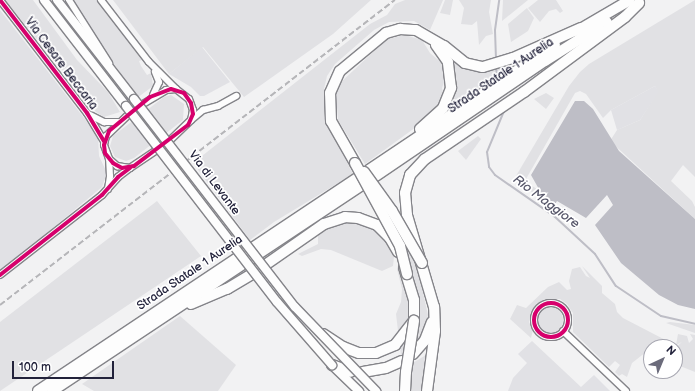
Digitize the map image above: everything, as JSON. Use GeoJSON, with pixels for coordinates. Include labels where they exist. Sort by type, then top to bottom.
{"type":"FeatureCollection","features":[{"type":"Feature","properties":{"kind":"highway","name":"Strada Statale 1 Aurelia"},"geometry":{"type":"LineString","coordinates":[[638,1],[371,174],[382,162],[581,28],[638,1]]}},
{"type":"Feature","properties":{"kind":"highway"},"geometry":{"type":"LineString","coordinates":[[427,391],[435,331],[434,315],[432,294],[407,215],[405,193],[408,179],[415,168],[431,154],[524,92],[625,17],[638,1]]}},
{"type":"Feature","properties":{"kind":"highway"},"geometry":{"type":"LineString","coordinates":[[405,391],[406,372],[414,321],[414,300],[400,246],[355,163],[333,128],[329,115],[329,98],[335,78],[353,59],[386,33],[409,29],[430,38],[465,63],[485,67],[513,58],[581,28]]}},
{"type":"Feature","properties":{"kind":"highway"},"geometry":{"type":"LineString","coordinates":[[382,162],[436,115],[448,98],[452,83],[450,69],[445,56],[430,38]]}},
{"type":"Feature","properties":{"kind":"highway"},"geometry":{"type":"LineString","coordinates":[[355,163],[392,211],[422,264]]}},
{"type":"Feature","properties":{"kind":"highway","name":"Strada Statale 1 Aurelia"},"geometry":{"type":"LineString","coordinates":[[38,391],[359,182],[172,311],[52,391]]}},
{"type":"Feature","properties":{"kind":"highway"},"geometry":{"type":"LineString","coordinates":[[172,311],[227,289],[313,232],[340,218],[358,218],[370,221],[383,230],[394,244],[407,274]]}},
{"type":"Feature","properties":{"kind":"highway"},"geometry":{"type":"LineString","coordinates":[[413,354],[425,340],[434,315]]}},
{"type":"Feature","properties":{"kind":"highway"},"geometry":{"type":"LineString","coordinates":[[311,326],[351,351],[372,354],[395,345],[414,321]]}},
{"type":"Feature","properties":{"kind":"highway"},"geometry":{"type":"LineString","coordinates":[[363,372],[386,368],[402,361]]}},
{"type":"Feature","properties":{"kind":"highway"},"geometry":{"type":"LineString","coordinates":[[332,365],[351,372]]}},
{"type":"Feature","properties":{"kind":"main road","name":"Via di Levante"},"geometry":{"type":"LineString","coordinates":[[44,0],[277,302],[332,365],[359,391]]}},
{"type":"Feature","properties":{"kind":"main road","name":"Via di Levante"},"geometry":{"type":"LineString","coordinates":[[58,0],[311,326],[376,391]]}},
{"type":"Feature","properties":{"kind":"street","name":"Via Cesare Beccaria"},"geometry":{"type":"LineString","coordinates":[[0,0],[87,113],[104,141],[109,159],[110,176],[107,190]]}},
{"type":"Feature","properties":{"kind":"street"},"geometry":{"type":"LineString","coordinates":[[69,0],[105,54],[113,72]]}},
{"type":"Feature","properties":{"kind":"street"},"geometry":{"type":"LineString","coordinates":[[101,0],[150,62],[176,89],[184,93],[192,106],[191,120]]}},
{"type":"Feature","properties":{"kind":"street"},"geometry":{"type":"LineString","coordinates":[[143,104],[158,88],[159,82],[150,62]]}},
{"type":"Feature","properties":{"kind":"street"},"geometry":{"type":"LineString","coordinates":[[150,97],[162,91],[176,89]]}},
{"type":"Feature","properties":{"kind":"street"},"geometry":{"type":"LineString","coordinates":[[170,140],[203,110],[218,106],[236,96]]}},
{"type":"Feature","properties":{"kind":"street"},"geometry":{"type":"LineString","coordinates":[[192,106],[203,110]]}},
{"type":"Feature","properties":{"kind":"street","name":"Via Cesare Beccaria"},"geometry":{"type":"LineString","coordinates":[[87,113],[104,122],[118,122]]}},
{"type":"Feature","properties":{"kind":"street"},"geometry":{"type":"LineString","coordinates":[[104,141],[118,122],[127,116]]}},
{"type":"Feature","properties":{"kind":"street"},"geometry":{"type":"LineString","coordinates":[[0,275],[107,190],[118,177],[155,151]]}},
{"type":"Feature","properties":{"kind":"street"},"geometry":{"type":"LineString","coordinates":[[109,159],[117,166],[130,168]]}},
{"type":"Feature","properties":{"kind":"street"},"geometry":{"type":"LineString","coordinates":[[549,303],[562,307],[568,318],[563,331],[554,336],[541,334],[534,322],[537,310],[549,303]]}},
{"type":"Feature","properties":{"kind":"street"},"geometry":{"type":"LineString","coordinates":[[563,331],[626,391]]}},
{"type":"Feature","properties":{"kind":"shaded area"},"geometry":{"type":"Polygon","coordinates":[[[5,0],[33,0],[77,60],[108,92],[120,112],[104,117],[96,112],[5,0]]]}},
{"type":"Feature","properties":{"kind":"shaded area"},"geometry":{"type":"Polygon","coordinates":[[[71,0],[97,0],[142,60],[139,61],[147,75],[151,73],[153,86],[137,98],[71,0]]]}},
{"type":"Feature","properties":{"kind":"shaded area"},"geometry":{"type":"Polygon","coordinates":[[[113,0],[371,0],[333,34],[244,97],[203,47],[169,74],[113,0]]]}},
{"type":"Feature","properties":{"kind":"shaded area"},"geometry":{"type":"Polygon","coordinates":[[[405,0],[443,0],[430,30],[414,21],[389,22],[374,30],[335,64],[327,76],[324,89],[324,117],[353,174],[274,222],[250,240],[193,163],[370,24],[387,15],[395,4],[405,0]]]}},
{"type":"Feature","properties":{"kind":"shaded area"},"geometry":{"type":"Polygon","coordinates":[[[445,0],[453,0],[450,15],[440,13],[445,0]]]}},
{"type":"Feature","properties":{"kind":"shaded area"},"geometry":{"type":"Polygon","coordinates":[[[459,0],[491,0],[489,12],[493,34],[486,36],[479,45],[477,21],[472,25],[461,24],[464,8],[459,0]]]}},
{"type":"Feature","properties":{"kind":"shaded area"},"geometry":{"type":"Polygon","coordinates":[[[503,0],[528,0],[502,21],[503,0]]]}},
{"type":"Feature","properties":{"kind":"shaded area"},"geometry":{"type":"Polygon","coordinates":[[[538,0],[556,0],[563,11],[560,13],[556,9],[549,11],[540,22],[528,8],[538,0]]]}},
{"type":"Feature","properties":{"kind":"shaded area"},"geometry":{"type":"Polygon","coordinates":[[[695,0],[695,177],[683,165],[671,181],[692,201],[695,207],[695,219],[610,141],[617,130],[640,120],[658,92],[655,86],[611,110],[603,118],[586,94],[580,91],[575,93],[526,179],[529,184],[540,191],[537,195],[517,183],[516,176],[569,86],[580,72],[589,64],[695,0]]]}},
{"type":"Feature","properties":{"kind":"shaded area"},"geometry":{"type":"Polygon","coordinates":[[[527,8],[534,18],[528,31],[511,42],[508,24],[527,8]]]}},
{"type":"Feature","properties":{"kind":"shaded area"},"geometry":{"type":"Polygon","coordinates":[[[0,10],[98,136],[99,156],[107,173],[102,187],[0,272],[0,10]]]}},
{"type":"Feature","properties":{"kind":"shaded area"},"geometry":{"type":"Polygon","coordinates":[[[405,35],[422,40],[430,53],[443,64],[446,76],[442,88],[444,98],[434,114],[365,164],[338,120],[336,94],[339,84],[387,39],[405,35]]]}},
{"type":"Feature","properties":{"kind":"shaded area"},"geometry":{"type":"Polygon","coordinates":[[[202,47],[230,82],[204,96],[200,96],[191,87],[169,74],[202,47]]]}},
{"type":"Feature","properties":{"kind":"shaded area"},"geometry":{"type":"Polygon","coordinates":[[[450,56],[471,70],[486,72],[505,65],[507,69],[442,113],[453,98],[455,88],[450,56]]]}},
{"type":"Feature","properties":{"kind":"shaded area"},"geometry":{"type":"Polygon","coordinates":[[[655,86],[659,92],[640,120],[617,130],[611,110],[655,86]]]}},
{"type":"Feature","properties":{"kind":"shaded area"},"geometry":{"type":"Polygon","coordinates":[[[546,93],[554,98],[546,109],[534,99],[546,93]]]}},
{"type":"Feature","properties":{"kind":"shaded area"},"geometry":{"type":"Polygon","coordinates":[[[171,95],[184,104],[183,120],[134,158],[126,161],[115,157],[110,146],[113,136],[164,97],[171,95]]]}},
{"type":"Feature","properties":{"kind":"shaded area"},"geometry":{"type":"Polygon","coordinates":[[[575,101],[584,101],[593,109],[619,151],[695,219],[695,309],[678,305],[659,295],[621,263],[595,225],[613,205],[607,195],[586,218],[557,201],[554,206],[537,195],[540,191],[531,175],[575,101]]]}},
{"type":"Feature","properties":{"kind":"shaded area"},"geometry":{"type":"Polygon","coordinates":[[[478,136],[481,139],[466,160],[458,151],[478,136]]]}},
{"type":"Feature","properties":{"kind":"shaded area"},"geometry":{"type":"Polygon","coordinates":[[[157,201],[201,256],[0,391],[0,322],[157,201]]]}},
{"type":"Feature","properties":{"kind":"shaded area"},"geometry":{"type":"Polygon","coordinates":[[[352,221],[371,225],[387,240],[394,257],[393,266],[382,271],[331,250],[321,249],[302,256],[298,254],[318,244],[318,234],[333,224],[352,221]]]}},
{"type":"Feature","properties":{"kind":"shaded area"},"geometry":{"type":"Polygon","coordinates":[[[406,241],[419,275],[428,315],[422,338],[401,356],[396,314],[401,302],[402,289],[397,269],[406,241]]]}},
{"type":"Feature","properties":{"kind":"shaded area"},"geometry":{"type":"Polygon","coordinates":[[[582,266],[602,286],[602,293],[615,304],[617,312],[623,318],[664,339],[643,339],[643,354],[632,363],[627,377],[622,374],[619,376],[615,372],[620,365],[615,361],[609,367],[573,332],[573,313],[567,304],[560,299],[545,299],[536,304],[529,322],[533,330],[531,338],[510,319],[517,305],[526,308],[548,287],[559,282],[567,290],[571,289],[569,281],[572,269],[580,267],[586,276],[590,278],[582,266]]]}},
{"type":"Feature","properties":{"kind":"shaded area"},"geometry":{"type":"Polygon","coordinates":[[[550,307],[559,311],[563,320],[559,329],[550,333],[541,329],[537,320],[541,311],[550,307]]]}},
{"type":"Feature","properties":{"kind":"shaded area"},"geometry":{"type":"Polygon","coordinates":[[[180,316],[236,365],[218,391],[94,391],[82,384],[180,316]]]}},
{"type":"Feature","properties":{"kind":"shaded area"},"geometry":{"type":"Polygon","coordinates":[[[670,322],[695,325],[695,333],[666,323],[670,322]]]}},
{"type":"Feature","properties":{"kind":"shaded area"},"geometry":{"type":"Polygon","coordinates":[[[678,334],[687,336],[689,343],[693,339],[690,334],[695,335],[695,372],[683,367],[683,339],[677,339],[678,334]]]}},
{"type":"Feature","properties":{"kind":"shaded area"},"geometry":{"type":"Polygon","coordinates":[[[532,341],[581,387],[594,375],[610,391],[508,391],[513,378],[527,363],[518,354],[532,341]]]}},
{"type":"Feature","properties":{"kind":"shaded area"},"geometry":{"type":"Polygon","coordinates":[[[426,355],[428,357],[421,391],[409,391],[411,364],[426,355]]]}},
{"type":"Feature","properties":{"kind":"waterway","name":"Rio Maggiore"},"geometry":{"type":"LineString","coordinates":[[496,59],[495,30],[499,0]]}},
{"type":"Feature","properties":{"kind":"waterway","name":"Rio Maggiore"},"geometry":{"type":"LineString","coordinates":[[496,67],[497,76]]}},
{"type":"Feature","properties":{"kind":"waterway","name":"Rio Maggiore"},"geometry":{"type":"LineString","coordinates":[[504,111],[487,152],[489,167],[495,175],[554,216],[595,254],[616,286],[661,316],[695,324]]}},
{"type":"Feature","properties":{"kind":"railway"},"geometry":{"type":"LineString","coordinates":[[0,305],[395,0]]}},
{"type":"Feature","properties":{"kind":"cycle path"},"geometry":{"type":"LineString","coordinates":[[0,0],[87,113],[104,141]]}},
{"type":"Feature","properties":{"kind":"cycle path"},"geometry":{"type":"LineString","coordinates":[[171,89],[184,93],[191,103],[193,114],[188,125],[134,166],[122,168],[113,163],[105,153],[104,145],[109,131],[150,97],[171,89]]}},
{"type":"Feature","properties":{"kind":"cycle path"},"geometry":{"type":"LineString","coordinates":[[0,275],[102,195],[118,177],[130,168]]}},
{"type":"Feature","properties":{"kind":"cycle path"},"geometry":{"type":"LineString","coordinates":[[548,303],[554,303],[563,308],[567,314],[568,320],[567,326],[563,332],[554,337],[548,337],[539,332],[534,323],[534,317],[539,308],[548,303]]}}]}
